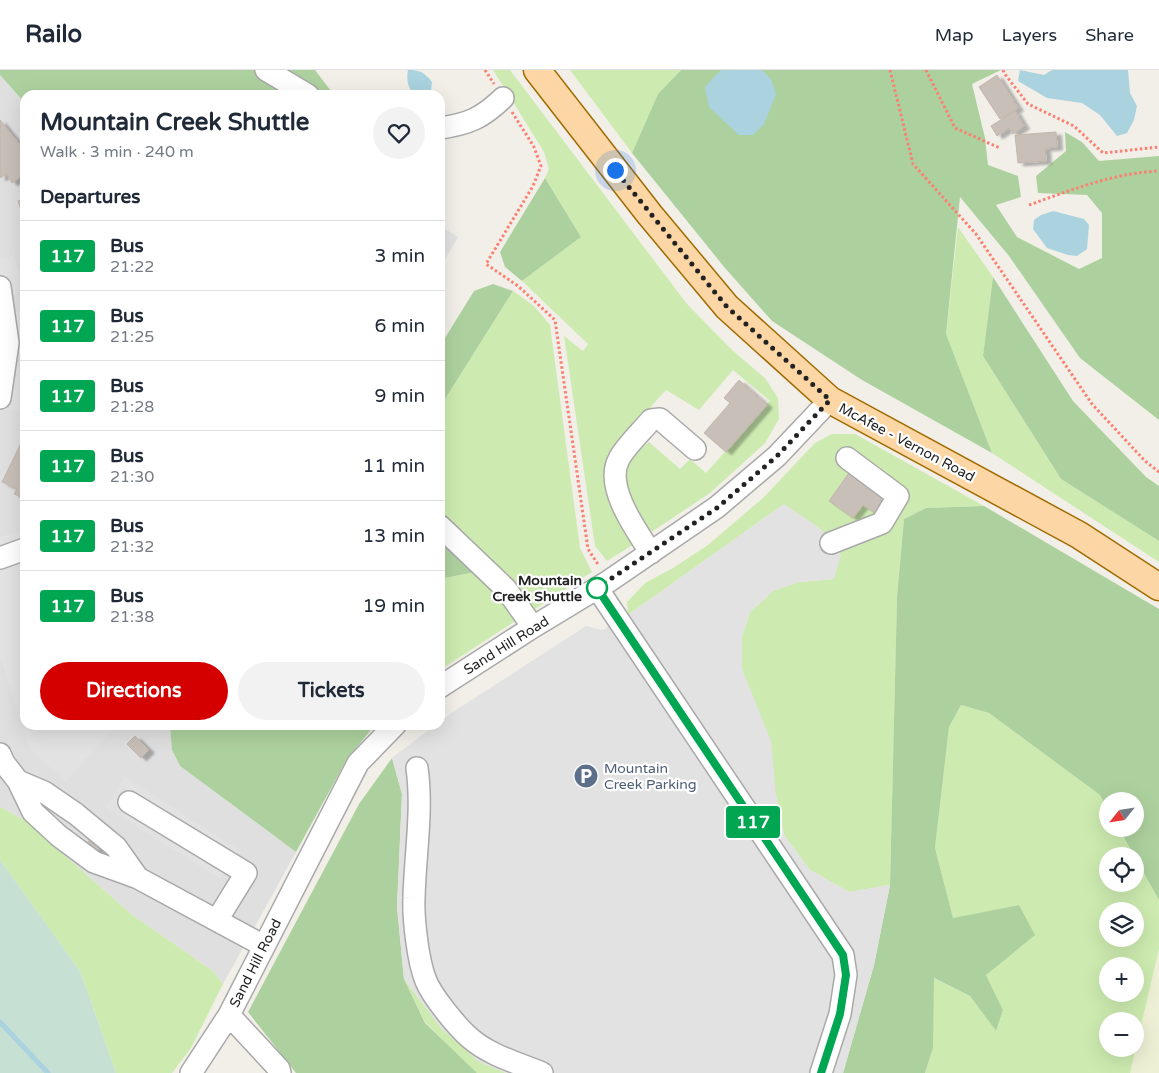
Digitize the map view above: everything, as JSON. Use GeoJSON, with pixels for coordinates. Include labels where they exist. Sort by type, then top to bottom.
{"type":"FeatureCollection","features":[{"type":"Feature","properties":{"kind":"main road","name":"McAfee - Vernon Road"},"geometry":{"type":"LineString","coordinates":[[537,70],[650,215],[727,307],[830,400],[1079,535],[1159,587]]}},
{"type":"Feature","properties":{"kind":"street"},"geometry":{"type":"LineString","coordinates":[[266,70],[300,90]]}},
{"type":"Feature","properties":{"kind":"street"},"geometry":{"type":"LineString","coordinates":[[445,127],[461,125],[488,112],[503,98]]}},
{"type":"Feature","properties":{"kind":"street"},"geometry":{"type":"LineString","coordinates":[[0,287],[8,343],[0,398]]}},
{"type":"Feature","properties":{"kind":"street","name":"Sand Hill Road"},"geometry":{"type":"LineString","coordinates":[[445,684],[651,553],[717,508],[777,456],[830,400]]}},
{"type":"Feature","properties":{"kind":"street"},"geometry":{"type":"LineString","coordinates":[[651,553],[633,526],[621,501],[614,474],[619,458],[651,420],[660,420],[695,449]]}},
{"type":"Feature","properties":{"kind":"street"},"geometry":{"type":"LineString","coordinates":[[830,543],[882,523],[898,496],[847,458]]}},
{"type":"Feature","properties":{"kind":"street"},"geometry":{"type":"LineString","coordinates":[[445,531],[506,589],[533,627]]}},
{"type":"Feature","properties":{"kind":"street"},"geometry":{"type":"LineString","coordinates":[[0,558],[20,551]]}},
{"type":"Feature","properties":{"kind":"street"},"geometry":{"type":"LineString","coordinates":[[603,584],[843,955],[846,975],[840,1014],[821,1073]]}},
{"type":"Feature","properties":{"kind":"street","name":"Sand Hill Road"},"geometry":{"type":"LineString","coordinates":[[190,1073],[229,1014],[358,763],[390,730]]}},
{"type":"Feature","properties":{"kind":"street"},"geometry":{"type":"LineString","coordinates":[[0,754],[4,763],[18,781],[33,812],[59,836],[94,862],[138,878],[264,946]]}},
{"type":"Feature","properties":{"kind":"street"},"geometry":{"type":"LineString","coordinates":[[417,768],[420,790],[413,899],[419,957],[426,981],[449,1016],[470,1039],[496,1054],[542,1073]]}},
{"type":"Feature","properties":{"kind":"street"},"geometry":{"type":"LineString","coordinates":[[18,781],[44,792],[76,814],[116,847],[138,878]]}},
{"type":"Feature","properties":{"kind":"street"},"geometry":{"type":"LineString","coordinates":[[129,802],[246,873],[217,920]]}},
{"type":"Feature","properties":{"kind":"street"},"geometry":{"type":"LineString","coordinates":[[59,836],[76,814]]}},
{"type":"Feature","properties":{"kind":"street"},"geometry":{"type":"LineString","coordinates":[[229,1014],[279,1069],[280,1073]]}},
{"type":"Feature","properties":{"kind":"path"},"geometry":{"type":"LineString","coordinates":[[485,70],[534,147],[541,166],[533,186],[486,264],[518,286],[555,320],[588,549],[603,584]]}},
{"type":"Feature","properties":{"kind":"path"},"geometry":{"type":"LineString","coordinates":[[890,70],[913,164],[976,234],[1092,404],[1145,461],[1159,472]]}},
{"type":"Feature","properties":{"kind":"path"},"geometry":{"type":"LineString","coordinates":[[926,70],[955,128],[1000,148]]}},
{"type":"Feature","properties":{"kind":"path"},"geometry":{"type":"LineString","coordinates":[[1004,70],[1004,73],[1028,104],[1074,126],[1103,153],[1159,147]]}},
{"type":"Feature","properties":{"kind":"path"},"geometry":{"type":"LineString","coordinates":[[1029,205],[1090,183],[1159,171]]}},
{"type":"Feature","properties":{"kind":"shaded area"},"geometry":{"type":"Polygon","coordinates":[[[0,75],[20,97],[20,730],[170,730],[172,750],[180,766],[296,852],[223,984],[213,971],[131,914],[26,821],[0,807],[0,75]]]}},
{"type":"Feature","properties":{"kind":"shaded area"},"geometry":{"type":"Polygon","coordinates":[[[445,229],[458,237],[445,259],[445,229]]]}},
{"type":"Feature","properties":{"kind":"shaded area"},"geometry":{"type":"Polygon","coordinates":[[[14,255],[20,276],[20,292],[3,297],[0,287],[0,260],[14,255]]]}},
{"type":"Feature","properties":{"kind":"shaded area"},"geometry":{"type":"Polygon","coordinates":[[[4,311],[20,312],[20,352],[7,351],[4,311]]]}},
{"type":"Feature","properties":{"kind":"shaded area"},"geometry":{"type":"Polygon","coordinates":[[[5,365],[20,366],[20,412],[0,409],[5,365]]]}},
{"type":"Feature","properties":{"kind":"shaded area","name":"Mountain Creek Parking"},"geometry":{"type":"Polygon","coordinates":[[[784,504],[821,529],[841,555],[834,579],[799,582],[773,591],[750,612],[742,636],[742,669],[771,741],[776,795],[784,835],[810,870],[849,892],[890,885],[874,965],[843,1073],[506,1073],[478,1061],[442,1029],[404,979],[397,907],[402,794],[392,758],[428,730],[445,730],[445,718],[586,626],[603,630],[628,615],[784,504]]]}},
{"type":"Feature","properties":{"kind":"shaded area"},"geometry":{"type":"Polygon","coordinates":[[[20,531],[20,719],[0,656],[0,537],[20,531]]]}},
{"type":"Feature","properties":{"kind":"shaded area"},"geometry":{"type":"Polygon","coordinates":[[[23,730],[112,730],[66,782],[29,748],[23,730]]]}},
{"type":"Feature","properties":{"kind":"shaded area"},"geometry":{"type":"Polygon","coordinates":[[[125,777],[239,850],[220,879],[106,807],[125,777]]]}},
{"type":"Feature","properties":{"kind":"green space"},"geometry":{"type":"Polygon","coordinates":[[[0,70],[315,70],[330,90],[20,90],[20,97],[0,75],[0,70]]]}},
{"type":"Feature","properties":{"kind":"green space"},"geometry":{"type":"Polygon","coordinates":[[[493,70],[510,70],[687,304],[732,350],[765,378],[778,398],[779,419],[765,443],[710,493],[650,533],[633,507],[626,488],[627,468],[632,458],[649,442],[680,469],[690,459],[706,473],[770,401],[733,370],[699,410],[666,390],[607,455],[606,488],[616,514],[634,544],[607,561],[595,546],[564,336],[583,351],[588,344],[522,281],[581,237],[545,178],[549,169],[544,152],[493,70]]]}},
{"type":"Feature","properties":{"kind":"green space"},"geometry":{"type":"Polygon","coordinates":[[[570,70],[681,70],[658,94],[632,153],[570,70]]]}},
{"type":"Feature","properties":{"kind":"green space"},"geometry":{"type":"Polygon","coordinates":[[[681,70],[1001,70],[972,84],[985,138],[988,165],[1018,176],[1021,197],[996,205],[1017,237],[1079,269],[1102,258],[1102,213],[1087,195],[1038,193],[1036,176],[1066,151],[1065,132],[1082,142],[1099,161],[1159,156],[1159,420],[1080,358],[1009,256],[960,197],[946,334],[992,453],[862,380],[772,321],[725,268],[632,153],[658,94],[681,70]]]}},
{"type":"Feature","properties":{"kind":"green space"},"geometry":{"type":"Polygon","coordinates":[[[545,178],[581,237],[522,281],[505,267],[500,252],[545,178]]]}},
{"type":"Feature","properties":{"kind":"green space"},"geometry":{"type":"Polygon","coordinates":[[[958,227],[993,277],[983,356],[1061,479],[1159,541],[1159,562],[992,453],[946,334],[958,227]]]}},
{"type":"Feature","properties":{"kind":"green space"},"geometry":{"type":"Polygon","coordinates":[[[993,277],[1073,401],[1146,477],[1159,486],[1159,541],[1061,479],[983,356],[993,277]]]}},
{"type":"Feature","properties":{"kind":"green space"},"geometry":{"type":"Polygon","coordinates":[[[493,284],[513,291],[445,399],[445,338],[474,291],[493,284]]]}},
{"type":"Feature","properties":{"kind":"green space"},"geometry":{"type":"Polygon","coordinates":[[[513,291],[534,306],[550,325],[580,548],[592,572],[532,611],[445,521],[445,399],[513,291]]]}},
{"type":"Feature","properties":{"kind":"green space"},"geometry":{"type":"Polygon","coordinates":[[[832,434],[855,434],[984,506],[926,508],[904,519],[897,597],[890,885],[849,892],[810,870],[784,835],[776,795],[742,669],[742,636],[750,612],[773,591],[799,582],[834,579],[784,504],[628,615],[627,602],[645,583],[673,568],[708,545],[763,498],[815,443],[832,434]]]}},
{"type":"Feature","properties":{"kind":"green space"},"geometry":{"type":"Polygon","coordinates":[[[984,506],[1159,609],[1159,900],[1144,873],[1144,847],[1129,847],[1124,838],[1144,838],[1144,792],[1099,792],[1099,794],[989,713],[961,705],[949,727],[935,848],[953,918],[1019,905],[1035,935],[986,975],[1003,1010],[996,1031],[970,996],[934,978],[933,1048],[925,1073],[843,1073],[874,965],[890,885],[897,597],[904,519],[926,508],[984,506]]]}},
{"type":"Feature","properties":{"kind":"green space"},"geometry":{"type":"Polygon","coordinates":[[[445,541],[475,572],[445,578],[445,541]]]}},
{"type":"Feature","properties":{"kind":"green space"},"geometry":{"type":"Polygon","coordinates":[[[475,572],[501,596],[517,620],[445,667],[445,578],[475,572]]]}},
{"type":"Feature","properties":{"kind":"green space"},"geometry":{"type":"Polygon","coordinates":[[[961,705],[989,713],[1099,794],[1099,838],[1124,838],[1129,847],[1099,847],[1099,892],[1144,892],[1144,873],[1159,900],[1159,949],[1144,1013],[1099,1012],[1099,1057],[1134,1057],[1130,1073],[925,1073],[933,1048],[933,978],[970,996],[996,1031],[1003,1010],[986,975],[1019,905],[953,919],[935,848],[949,727],[961,705]]]}},
{"type":"Feature","properties":{"kind":"green space"},"geometry":{"type":"Polygon","coordinates":[[[170,730],[371,730],[347,759],[296,852],[180,766],[172,750],[170,730]]]}},
{"type":"Feature","properties":{"kind":"green space"},"geometry":{"type":"Polygon","coordinates":[[[392,758],[402,794],[397,907],[404,979],[425,1023],[477,1073],[296,1073],[248,1012],[359,804],[392,758]]]}},
{"type":"Feature","properties":{"kind":"green space"},"geometry":{"type":"Polygon","coordinates":[[[0,807],[26,821],[131,914],[213,971],[223,984],[191,1048],[172,1073],[116,1073],[80,971],[0,860],[0,807]]]}},
{"type":"Feature","properties":{"kind":"green space"},"geometry":{"type":"Polygon","coordinates":[[[0,860],[80,971],[116,1073],[0,1073],[0,860]]]}},
{"type":"Feature","properties":{"kind":"green space"},"geometry":{"type":"Polygon","coordinates":[[[1159,949],[1159,1073],[1130,1073],[1134,1057],[1144,1057],[1144,1014],[1159,949]]]}},
{"type":"Feature","properties":{"kind":"green space"},"geometry":{"type":"Polygon","coordinates":[[[404,979],[442,1029],[478,1061],[506,1073],[477,1073],[472,1070],[425,1022],[404,979]]]}},
{"type":"Feature","properties":{"kind":"water"},"geometry":{"type":"Polygon","coordinates":[[[408,70],[422,72],[432,82],[431,90],[411,90],[407,77],[408,70]]]}},
{"type":"Feature","properties":{"kind":"water"},"geometry":{"type":"Polygon","coordinates":[[[721,70],[762,70],[771,79],[776,94],[764,124],[753,135],[739,135],[709,107],[705,87],[721,70]]]}},
{"type":"Feature","properties":{"kind":"water"},"geometry":{"type":"Polygon","coordinates":[[[1020,70],[1044,75],[1052,70],[1128,70],[1130,93],[1137,106],[1134,120],[1127,133],[1117,136],[1100,115],[1082,103],[1047,98],[1018,81],[1020,70]]]}},
{"type":"Feature","properties":{"kind":"water"},"geometry":{"type":"Polygon","coordinates":[[[1053,211],[1084,219],[1089,225],[1087,249],[1077,256],[1047,248],[1033,229],[1034,220],[1041,215],[1053,211]]]}},
{"type":"Feature","properties":{"kind":"building"},"geometry":{"type":"Polygon","coordinates":[[[997,75],[1018,108],[1000,119],[979,87],[997,75]]]}},
{"type":"Feature","properties":{"kind":"building"},"geometry":{"type":"Polygon","coordinates":[[[1015,111],[1024,126],[1013,134],[1009,128],[997,136],[991,126],[1015,111]]]}},
{"type":"Feature","properties":{"kind":"building"},"geometry":{"type":"Polygon","coordinates":[[[0,120],[20,145],[20,177],[12,183],[6,174],[0,178],[0,120]]]}},
{"type":"Feature","properties":{"kind":"building"},"geometry":{"type":"Polygon","coordinates":[[[1056,132],[1057,147],[1045,148],[1046,161],[1018,163],[1015,135],[1056,132]]]}},
{"type":"Feature","properties":{"kind":"building"},"geometry":{"type":"Polygon","coordinates":[[[739,380],[767,405],[726,452],[704,433],[730,403],[724,398],[739,380]]]}},
{"type":"Feature","properties":{"kind":"building"},"geometry":{"type":"Polygon","coordinates":[[[20,445],[20,497],[14,494],[17,489],[2,482],[20,445]]]}},
{"type":"Feature","properties":{"kind":"building"},"geometry":{"type":"Polygon","coordinates":[[[851,470],[891,498],[879,516],[863,505],[853,518],[829,501],[851,470]]]}},
{"type":"Feature","properties":{"kind":"building"},"geometry":{"type":"Polygon","coordinates":[[[135,736],[149,750],[141,758],[127,744],[135,736]]]}},
{"type":"Feature","properties":{"kind":"building"},"geometry":{"type":"Polygon","coordinates":[[[92,837],[102,844],[96,853],[85,845],[92,837]]]}},
{"type":"Feature","properties":{"kind":"waterway"},"geometry":{"type":"LineString","coordinates":[[0,1022],[48,1073]]}},
{"type":"Feature","properties":{"kind":"bus line","name":"117"},"geometry":{"type":"LineString","coordinates":[[597,588],[843,955],[846,975],[840,1014],[821,1073]]}},
{"type":"Feature","properties":{"kind":"place","name":"Mountain Creek Shuttle"},"geometry":{"type":"Point","coordinates":[597,588]}},
{"type":"Feature","properties":{"kind":"place","name":"Mountain Creek Parking"},"geometry":{"type":"Point","coordinates":[586,776]}},
{"type":"Feature","properties":{"kind":"route"},"geometry":{"type":"LineString","coordinates":[[597,588],[717,508],[777,456],[830,400],[727,307],[615,170]]}}]}
